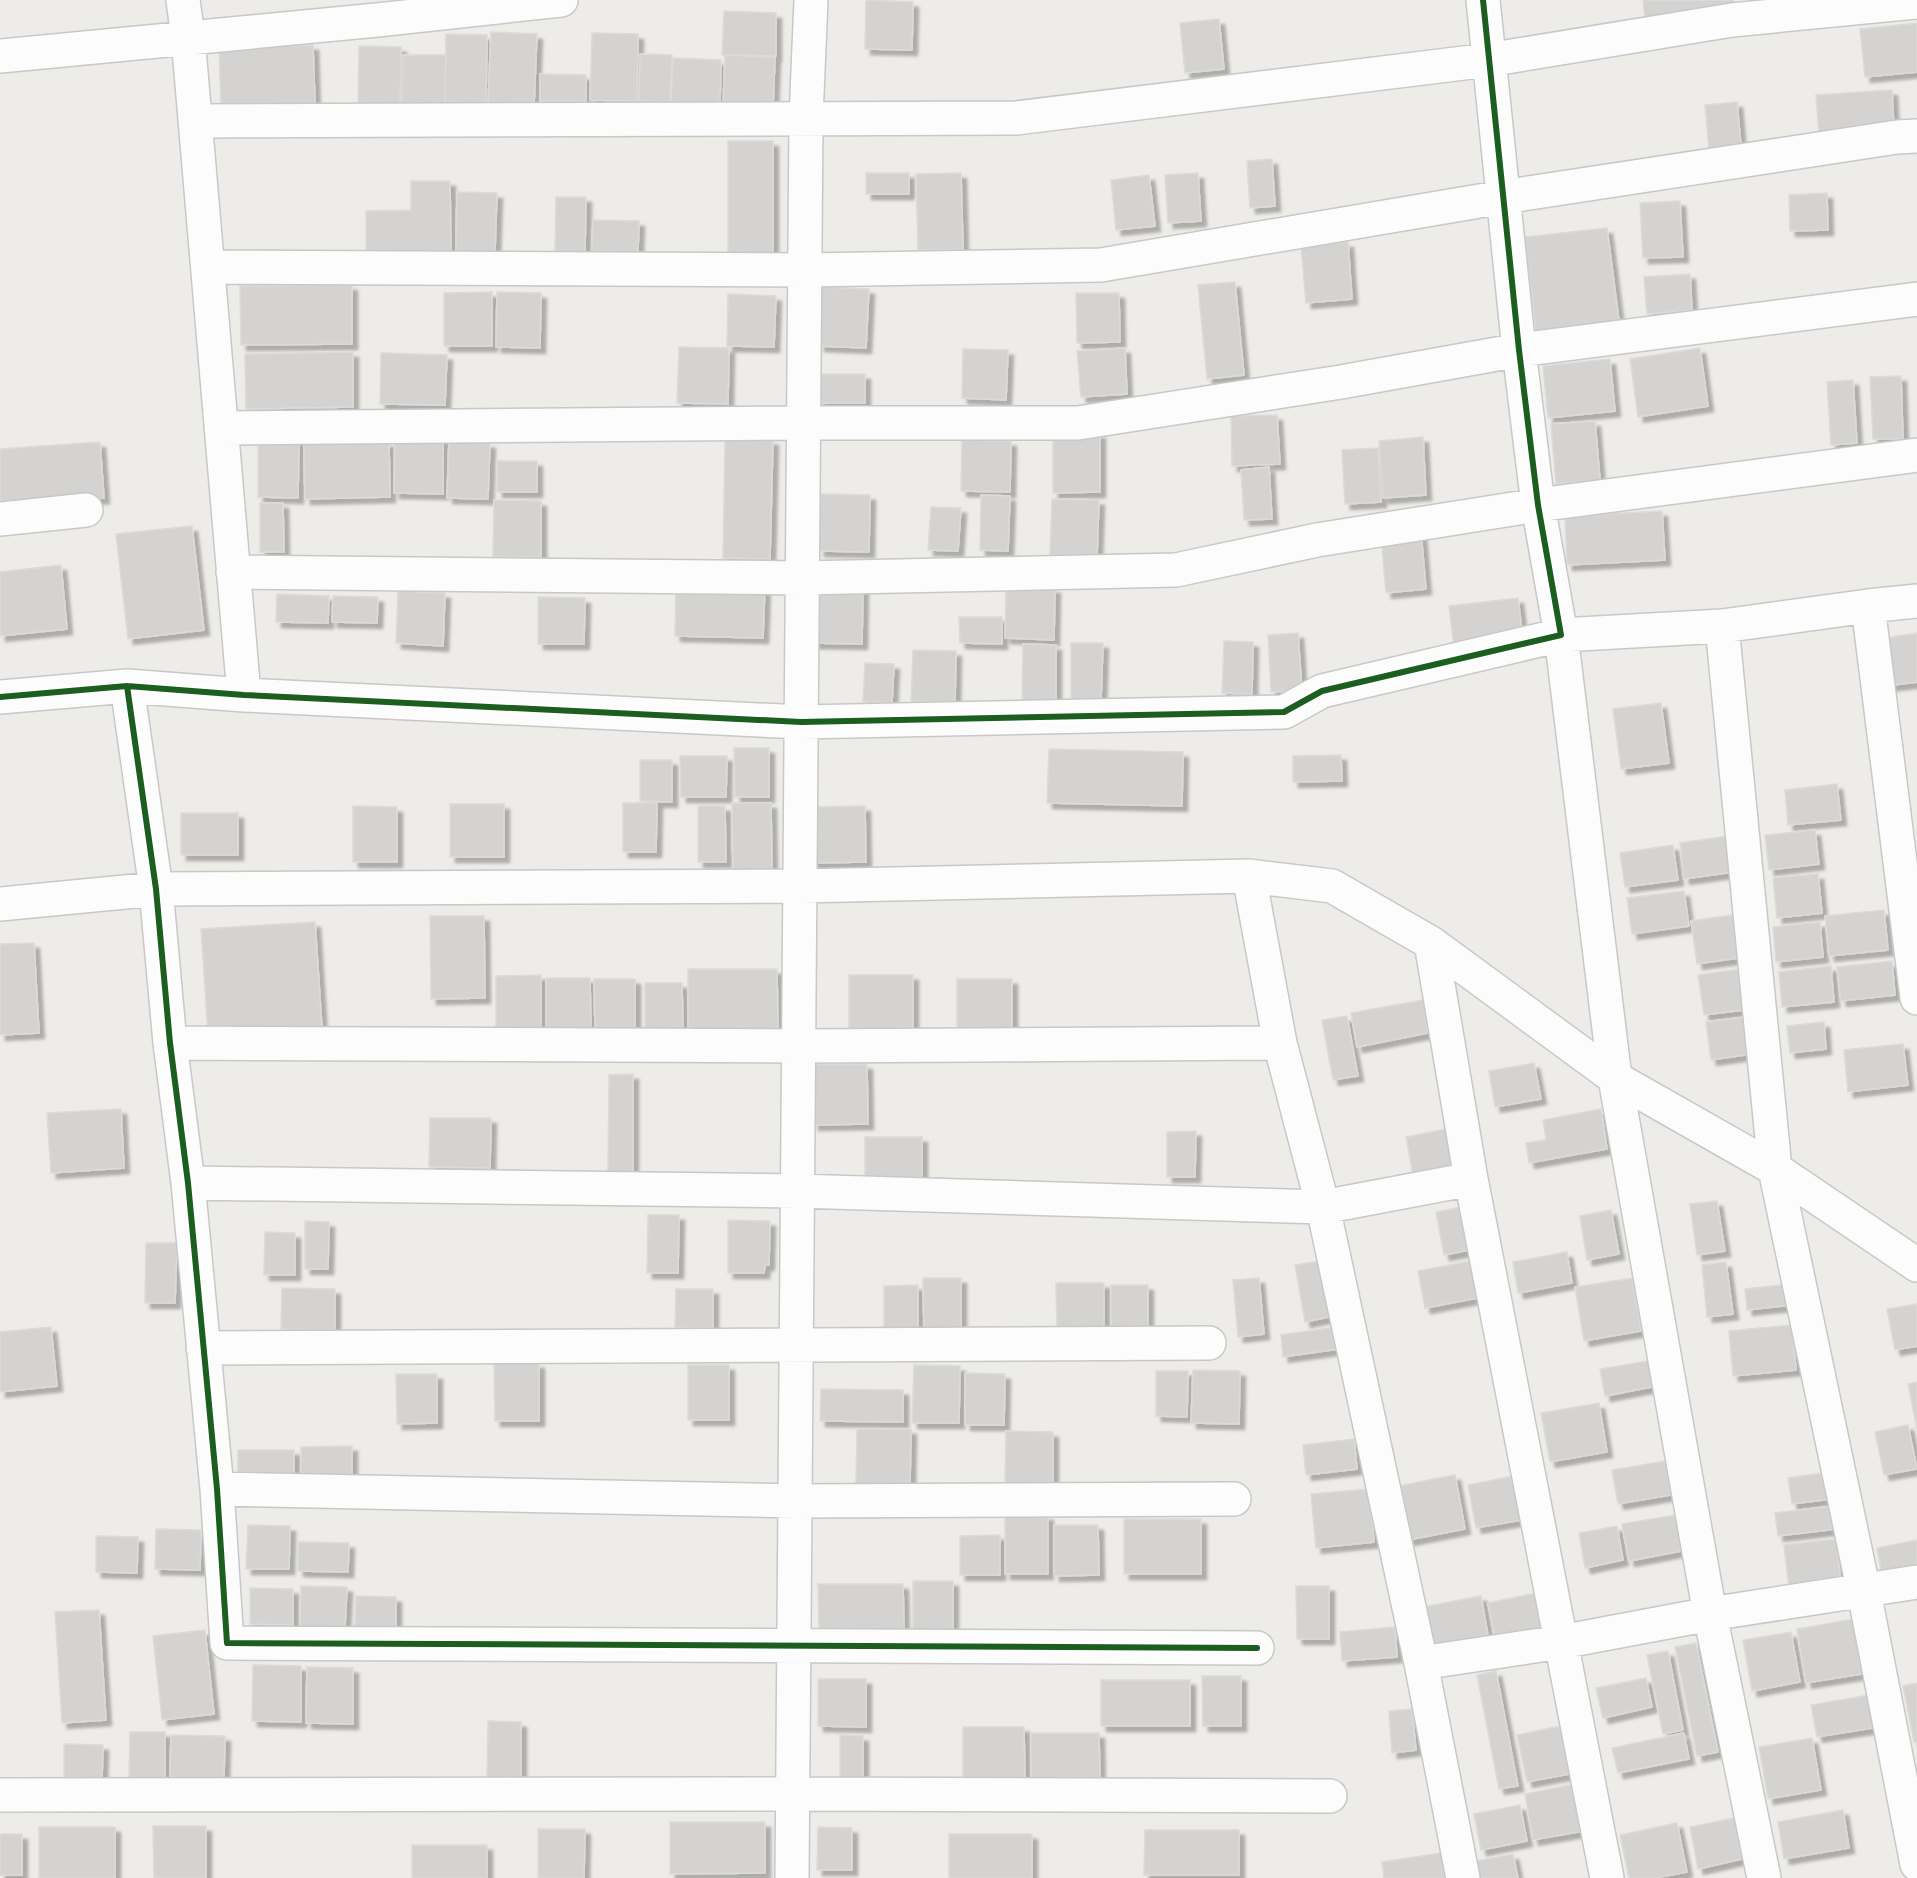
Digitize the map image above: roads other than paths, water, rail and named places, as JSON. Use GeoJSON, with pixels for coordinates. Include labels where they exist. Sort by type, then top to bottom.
{"type":"FeatureCollection","features":[{"type":"Feature","properties":{"kind":"street"},"geometry":{"type":"LineString","coordinates":[[183,0],[196,121],[244,695]]}},
{"type":"Feature","properties":{"kind":"street"},"geometry":{"type":"LineString","coordinates":[[0,56],[188,37],[375,10],[561,0]]}},
{"type":"Feature","properties":{"kind":"street"},"geometry":{"type":"LineString","coordinates":[[792,1878],[806,118],[811,0]]}},
{"type":"Feature","properties":{"kind":"street"},"geometry":{"type":"LineString","coordinates":[[1483,0],[1519,350],[1538,505],[1561,635],[1615,1078],[1710,1614],[1764,1878]]}},
{"type":"Feature","properties":{"kind":"street"},"geometry":{"type":"LineString","coordinates":[[196,121],[1016,118],[1488,60],[1731,20],[1917,2]]}},
{"type":"Feature","properties":{"kind":"street"},"geometry":{"type":"LineString","coordinates":[[208,267],[805,270],[1101,265],[1503,197],[1874,140],[1917,136]]}},
{"type":"Feature","properties":{"kind":"street"},"geometry":{"type":"LineString","coordinates":[[221,428],[1078,423],[1341,382],[1519,350],[1917,299]]}},
{"type":"Feature","properties":{"kind":"street"},"geometry":{"type":"LineString","coordinates":[[233,572],[802,578],[1176,570],[1317,540],[1538,505],[1917,455]]}},
{"type":"Feature","properties":{"kind":"street"},"geometry":{"type":"LineString","coordinates":[[0,519],[86,510]]}},
{"type":"Feature","properties":{"kind":"street"},"geometry":{"type":"LineString","coordinates":[[0,697],[127,686],[244,695],[801,722],[1284,712],[1322,692],[1561,635],[1722,626],[1917,601]]}},
{"type":"Feature","properties":{"kind":"street"},"geometry":{"type":"LineString","coordinates":[[1868,606],[1917,998]]}},
{"type":"Feature","properties":{"kind":"street"},"geometry":{"type":"LineString","coordinates":[[1722,626],[1775,1168],[1864,1592],[1917,1864]]}},
{"type":"Feature","properties":{"kind":"street"},"geometry":{"type":"LineString","coordinates":[[127,686],[156,889],[170,1043],[188,1183],[217,1489],[227,1643],[1257,1648]]}},
{"type":"Feature","properties":{"kind":"street"},"geometry":{"type":"LineString","coordinates":[[0,904],[156,889],[801,886],[1249,876],[1332,886],[1431,943],[1615,1078],[1775,1168],[1917,1265]]}},
{"type":"Feature","properties":{"kind":"street"},"geometry":{"type":"LineString","coordinates":[[1249,876],[1280,1043],[1323,1206],[1421,1663],[1463,1878]]}},
{"type":"Feature","properties":{"kind":"street"},"geometry":{"type":"LineString","coordinates":[[1431,943],[1471,1179],[1607,1878]]}},
{"type":"Feature","properties":{"kind":"street"},"geometry":{"type":"LineString","coordinates":[[170,1043],[799,1046],[1280,1043]]}},
{"type":"Feature","properties":{"kind":"street"},"geometry":{"type":"LineString","coordinates":[[188,1183],[798,1191],[1323,1206],[1471,1179]]}},
{"type":"Feature","properties":{"kind":"street"},"geometry":{"type":"LineString","coordinates":[[203,1348],[1209,1343]]}},
{"type":"Feature","properties":{"kind":"street"},"geometry":{"type":"LineString","coordinates":[[217,1489],[795,1501],[1234,1499]]}},
{"type":"Feature","properties":{"kind":"street"},"geometry":{"type":"LineString","coordinates":[[1421,1663],[1562,1642],[1710,1614],[1917,1582]]}},
{"type":"Feature","properties":{"kind":"street"},"geometry":{"type":"LineString","coordinates":[[0,1795],[793,1794],[1330,1797]]}}]}
